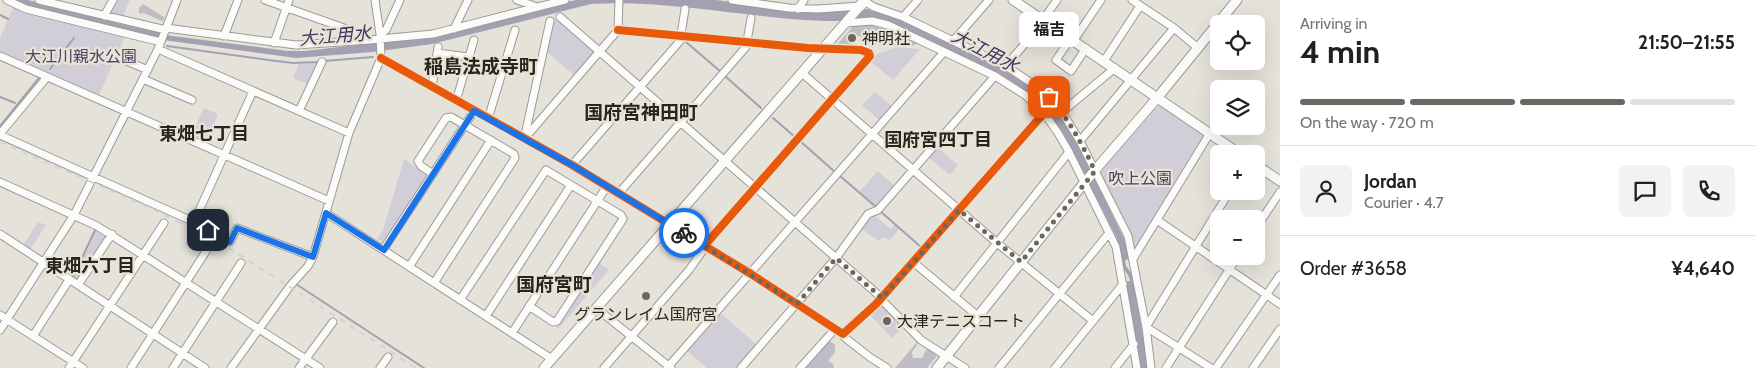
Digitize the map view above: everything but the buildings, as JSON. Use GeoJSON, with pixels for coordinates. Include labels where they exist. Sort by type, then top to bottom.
{"type":"FeatureCollection","features":[{"type":"Feature","properties":{"kind":"street"},"geometry":{"type":"LineString","coordinates":[[7,0],[26,9],[160,44],[253,90],[348,133]]}},
{"type":"Feature","properties":{"kind":"street"},"geometry":{"type":"LineString","coordinates":[[38,0],[59,3],[104,16],[166,30],[296,45],[433,34],[565,0]]}},
{"type":"Feature","properties":{"kind":"street"},"geometry":{"type":"LineString","coordinates":[[104,16],[112,0]]}},
{"type":"Feature","properties":{"kind":"street"},"geometry":{"type":"LineString","coordinates":[[0,330],[74,215],[148,70],[177,0]]}},
{"type":"Feature","properties":{"kind":"street"},"geometry":{"type":"LineString","coordinates":[[224,36],[238,0]]}},
{"type":"Feature","properties":{"kind":"street"},"geometry":{"type":"LineString","coordinates":[[265,0],[287,4],[358,33],[369,40]]}},
{"type":"Feature","properties":{"kind":"street"},"geometry":{"type":"LineString","coordinates":[[231,368],[291,284],[308,266],[313,257],[348,133],[380,55],[375,0]]}},
{"type":"Feature","properties":{"kind":"street"},"geometry":{"type":"LineString","coordinates":[[380,39],[400,0]]}},
{"type":"Feature","properties":{"kind":"street"},"geometry":{"type":"LineString","coordinates":[[454,29],[468,0]]}},
{"type":"Feature","properties":{"kind":"street"},"geometry":{"type":"LineString","coordinates":[[736,0],[798,9],[818,9],[861,3],[904,17],[954,40],[1006,66],[1039,88],[1062,112],[1080,141],[1128,236],[1152,368]]}},
{"type":"Feature","properties":{"kind":"street"},"geometry":{"type":"LineString","coordinates":[[798,9],[804,0]]}},
{"type":"Feature","properties":{"kind":"street"},"geometry":{"type":"LineString","coordinates":[[904,17],[918,0]]}},
{"type":"Feature","properties":{"kind":"street"},"geometry":{"type":"LineString","coordinates":[[954,40],[989,0]]}},
{"type":"Feature","properties":{"kind":"street"},"geometry":{"type":"LineString","coordinates":[[1013,0],[1210,133],[1123,279],[1058,365],[1066,368]]}},
{"type":"Feature","properties":{"kind":"street"},"geometry":{"type":"LineString","coordinates":[[1006,66],[1044,20],[1057,0]]}},
{"type":"Feature","properties":{"kind":"street"},"geometry":{"type":"LineString","coordinates":[[1086,48],[1071,71],[1056,60],[1101,0]]}},
{"type":"Feature","properties":{"kind":"street"},"geometry":{"type":"LineString","coordinates":[[1132,0],[1174,28],[1198,48]]}},
{"type":"Feature","properties":{"kind":"street"},"geometry":{"type":"LineString","coordinates":[[936,368],[948,356],[1085,182],[1158,97],[1236,0]]}},
{"type":"Feature","properties":{"kind":"street"},"geometry":{"type":"LineString","coordinates":[[520,1],[537,7]]}},
{"type":"Feature","properties":{"kind":"street"},"geometry":{"type":"LineString","coordinates":[[525,138],[618,30],[619,1]]}},
{"type":"Feature","properties":{"kind":"street"},"geometry":{"type":"LineString","coordinates":[[544,368],[847,22],[861,3]]}},
{"type":"Feature","properties":{"kind":"street"},"geometry":{"type":"LineString","coordinates":[[274,42],[287,4]]}},
{"type":"Feature","properties":{"kind":"street"},"geometry":{"type":"LineString","coordinates":[[1104,61],[1140,6]]}},
{"type":"Feature","properties":{"kind":"street"},"geometry":{"type":"LineString","coordinates":[[572,165],[680,41],[685,9]]}},
{"type":"Feature","properties":{"kind":"street"},"geometry":{"type":"LineString","coordinates":[[560,17],[881,298],[921,340],[965,368]]}},
{"type":"Feature","properties":{"kind":"street"},"geometry":{"type":"LineString","coordinates":[[619,193],[746,47],[751,18]]}},
{"type":"Feature","properties":{"kind":"street"},"geometry":{"type":"LineString","coordinates":[[525,138],[550,21]]}},
{"type":"Feature","properties":{"kind":"street"},"geometry":{"type":"LineString","coordinates":[[847,22],[872,21],[888,25],[995,76],[1025,95],[1044,113],[1069,152],[1116,247],[1137,368]]}},
{"type":"Feature","properties":{"kind":"street"},"geometry":{"type":"LineString","coordinates":[[1080,141],[1174,28]]}},
{"type":"Feature","properties":{"kind":"street"},"geometry":{"type":"LineString","coordinates":[[488,118],[515,30]]}},
{"type":"Feature","properties":{"kind":"street"},"geometry":{"type":"LineString","coordinates":[[604,368],[689,270],[705,246],[870,56],[866,51],[861,50],[748,43],[618,30]]}},
{"type":"Feature","properties":{"kind":"street"},"geometry":{"type":"LineString","coordinates":[[456,101],[474,40]]}},
{"type":"Feature","properties":{"kind":"street"},"geometry":{"type":"LineString","coordinates":[[432,88],[438,50],[470,57]]}},
{"type":"Feature","properties":{"kind":"street"},"geometry":{"type":"LineString","coordinates":[[596,308],[669,367],[944,52]]}},
{"type":"Feature","properties":{"kind":"street"},"geometry":{"type":"LineString","coordinates":[[380,55],[432,88],[572,165],[751,274],[835,328],[871,358],[887,368]]}},
{"type":"Feature","properties":{"kind":"street"},"geometry":{"type":"LineString","coordinates":[[0,56],[329,201]]}},
{"type":"Feature","properties":{"kind":"street"},"geometry":{"type":"LineString","coordinates":[[117,57],[148,70]]}},
{"type":"Feature","properties":{"kind":"street"},"geometry":{"type":"LineString","coordinates":[[300,111],[322,62]]}},
{"type":"Feature","properties":{"kind":"street"},"geometry":{"type":"LineString","coordinates":[[1062,112],[1115,68]]}},
{"type":"Feature","properties":{"kind":"street"},"geometry":{"type":"LineString","coordinates":[[802,73],[997,243],[1093,321]]}},
{"type":"Feature","properties":{"kind":"street"},"geometry":{"type":"LineString","coordinates":[[741,368],[836,258],[868,214],[878,210],[995,76]]}},
{"type":"Feature","properties":{"kind":"street"},"geometry":{"type":"LineString","coordinates":[[46,77],[0,134],[194,222],[230,242],[237,228],[313,257]]}},
{"type":"Feature","properties":{"kind":"street"},"geometry":{"type":"LineString","coordinates":[[143,79],[192,100]]}},
{"type":"Feature","properties":{"kind":"street"},"geometry":{"type":"LineString","coordinates":[[194,222],[253,90]]}},
{"type":"Feature","properties":{"kind":"street"},"geometry":{"type":"LineString","coordinates":[[384,250],[474,111]]}},
{"type":"Feature","properties":{"kind":"street"},"geometry":{"type":"LineString","coordinates":[[843,334],[881,298],[1044,113]]}},
{"type":"Feature","properties":{"kind":"street"},"geometry":{"type":"LineString","coordinates":[[433,174],[420,166],[418,161],[446,118],[451,117],[514,154],[516,158],[434,283]]}},
{"type":"Feature","properties":{"kind":"street"},"geometry":{"type":"LineString","coordinates":[[1213,135],[1227,145]]}},
{"type":"Feature","properties":{"kind":"street"},"geometry":{"type":"LineString","coordinates":[[408,267],[491,140]]}},
{"type":"Feature","properties":{"kind":"street"},"geometry":{"type":"LineString","coordinates":[[954,297],[1069,152]]}},
{"type":"Feature","properties":{"kind":"street"},"geometry":{"type":"LineString","coordinates":[[460,300],[542,173],[546,170],[621,215],[624,219],[557,322],[553,322],[529,306]]}},
{"type":"Feature","properties":{"kind":"street"},"geometry":{"type":"LineString","coordinates":[[1265,171],[1280,181]]}},
{"type":"Feature","properties":{"kind":"street"},"geometry":{"type":"LineString","coordinates":[[0,182],[112,234],[320,368]]}},
{"type":"Feature","properties":{"kind":"street"},"geometry":{"type":"LineString","coordinates":[[486,316],[571,185]]}},
{"type":"Feature","properties":{"kind":"street"},"geometry":{"type":"LineString","coordinates":[[512,333],[607,186]]}},
{"type":"Feature","properties":{"kind":"street"},"geometry":{"type":"LineString","coordinates":[[1265,214],[1280,192]]}},
{"type":"Feature","properties":{"kind":"street"},"geometry":{"type":"LineString","coordinates":[[1146,327],[1224,200]]}},
{"type":"Feature","properties":{"kind":"street"},"geometry":{"type":"LineString","coordinates":[[326,213],[552,359]]}},
{"type":"Feature","properties":{"kind":"street"},"geometry":{"type":"LineString","coordinates":[[1157,220],[1280,304]]}},
{"type":"Feature","properties":{"kind":"street"},"geometry":{"type":"LineString","coordinates":[[71,365],[164,223]]}},
{"type":"Feature","properties":{"kind":"street"},"geometry":{"type":"LineString","coordinates":[[999,368],[1109,233]]}},
{"type":"Feature","properties":{"kind":"street"},"geometry":{"type":"LineString","coordinates":[[0,234],[205,368]]}},
{"type":"Feature","properties":{"kind":"street"},"geometry":{"type":"LineString","coordinates":[[78,285],[112,234]]}},
{"type":"Feature","properties":{"kind":"street"},"geometry":{"type":"LineString","coordinates":[[131,368],[210,246]]}},
{"type":"Feature","properties":{"kind":"street"},"geometry":{"type":"LineString","coordinates":[[913,262],[978,317]]}},
{"type":"Feature","properties":{"kind":"street"},"geometry":{"type":"LineString","coordinates":[[174,368],[241,263]]}},
{"type":"Feature","properties":{"kind":"street"},"geometry":{"type":"LineString","coordinates":[[1166,368],[1232,265]]}},
{"type":"Feature","properties":{"kind":"street"},"geometry":{"type":"LineString","coordinates":[[1216,368],[1280,275]]}},
{"type":"Feature","properties":{"kind":"street"},"geometry":{"type":"LineString","coordinates":[[33,336],[70,280]]}},
{"type":"Feature","properties":{"kind":"street"},"geometry":{"type":"LineString","coordinates":[[0,315],[33,336],[71,365],[83,368]]}},
{"type":"Feature","properties":{"kind":"street"},"geometry":{"type":"LineString","coordinates":[[299,368],[333,322]]}},
{"type":"Feature","properties":{"kind":"street"},"geometry":{"type":"LineString","coordinates":[[1146,327],[1211,368]]}},
{"type":"Feature","properties":{"kind":"street"},"geometry":{"type":"LineString","coordinates":[[800,368],[835,328]]}},
{"type":"Feature","properties":{"kind":"street"},"geometry":{"type":"LineString","coordinates":[[1252,368],[1280,329]]}},
{"type":"Feature","properties":{"kind":"street"},"geometry":{"type":"LineString","coordinates":[[1115,368],[1134,344]]}},
{"type":"Feature","properties":{"kind":"street"},"geometry":{"type":"LineString","coordinates":[[380,368],[388,357]]}},
{"type":"Feature","properties":{"kind":"green space"},"geometry":{"type":"Polygon","coordinates":[[[115,0],[130,0],[122,18],[108,14],[115,0]]]}},
{"type":"Feature","properties":{"kind":"green space","name":"大江川親水公園"},"geometry":{"type":"Polygon","coordinates":[[[14,6],[125,36],[98,97],[0,53],[0,38],[14,6]]]}},
{"type":"Feature","properties":{"kind":"green space"},"geometry":{"type":"Polygon","coordinates":[[[556,18],[595,52],[575,76],[546,51],[553,20],[556,18]]]}},
{"type":"Feature","properties":{"kind":"green space"},"geometry":{"type":"Polygon","coordinates":[[[897,47],[920,49],[893,80],[869,60],[872,56],[897,47]]]}},
{"type":"Feature","properties":{"kind":"green space"},"geometry":{"type":"Polygon","coordinates":[[[319,63],[310,85],[293,78],[299,64],[319,63]]]}},
{"type":"Feature","properties":{"kind":"green space"},"geometry":{"type":"Polygon","coordinates":[[[875,92],[893,107],[880,121],[862,105],[875,92]]]}},
{"type":"Feature","properties":{"kind":"green space","name":"吹上公園"},"geometry":{"type":"Polygon","coordinates":[[[1161,106],[1203,135],[1204,138],[1137,248],[1135,248],[1126,224],[1100,173],[1157,107],[1161,106]]]}},
{"type":"Feature","properties":{"kind":"green space"},"geometry":{"type":"Polygon","coordinates":[[[204,108],[218,114],[205,144],[190,138],[204,108]]]}},
{"type":"Feature","properties":{"kind":"green space"},"geometry":{"type":"Polygon","coordinates":[[[937,147],[958,165],[950,175],[928,157],[937,147]]]}},
{"type":"Feature","properties":{"kind":"green space"},"geometry":{"type":"Polygon","coordinates":[[[404,159],[428,176],[385,242],[377,239],[383,230],[404,159]]]}},
{"type":"Feature","properties":{"kind":"green space"},"geometry":{"type":"Polygon","coordinates":[[[878,171],[896,187],[877,207],[859,192],[878,171]]]}},
{"type":"Feature","properties":{"kind":"green space"},"geometry":{"type":"Polygon","coordinates":[[[874,215],[891,229],[895,225],[899,229],[890,240],[882,237],[879,241],[861,229],[871,216],[874,215]]]}},
{"type":"Feature","properties":{"kind":"green space"},"geometry":{"type":"Polygon","coordinates":[[[38,222],[46,225],[29,251],[22,247],[38,222]]]}},
{"type":"Feature","properties":{"kind":"green space"},"geometry":{"type":"Polygon","coordinates":[[[95,231],[107,238],[78,284],[72,279],[95,231]]]}},
{"type":"Feature","properties":{"kind":"green space"},"geometry":{"type":"Polygon","coordinates":[[[598,262],[609,270],[558,329],[556,327],[598,262]]]}},
{"type":"Feature","properties":{"kind":"green space","name":"大津テニスコート"},"geometry":{"type":"Polygon","coordinates":[[[882,305],[904,327],[892,338],[870,315],[882,305]]]}},
{"type":"Feature","properties":{"kind":"green space"},"geometry":{"type":"Polygon","coordinates":[[[719,312],[757,345],[737,368],[707,368],[686,350],[719,312]]]}},
{"type":"Feature","properties":{"kind":"shaded area"},"geometry":{"type":"Polygon","coordinates":[[[10,0],[28,0],[137,28],[161,32],[165,35],[288,51],[305,51],[433,36],[576,0],[716,0],[818,13],[868,9],[886,13],[1005,68],[1030,84],[1057,112],[1074,137],[1126,243],[1130,259],[1125,260],[1126,266],[1133,275],[1148,368],[1140,368],[1125,282],[1130,281],[1123,266],[1116,236],[1064,135],[1052,117],[1020,87],[1002,75],[883,21],[869,19],[846,21],[809,20],[645,4],[591,4],[432,44],[373,52],[296,58],[163,40],[27,8],[10,0]]]}},
{"type":"Feature","properties":{"kind":"shaded area"},"geometry":{"type":"Polygon","coordinates":[[[143,4],[164,17],[164,20],[162,21],[144,13],[139,14],[139,8],[143,4]]]}},
{"type":"Feature","properties":{"kind":"shaded area"},"geometry":{"type":"Polygon","coordinates":[[[870,23],[884,26],[919,43],[912,46],[890,45],[855,36],[850,37],[850,40],[854,42],[854,46],[837,45],[853,26],[870,23]]]}},
{"type":"Feature","properties":{"kind":"shaded area"},"geometry":{"type":"Polygon","coordinates":[[[828,342],[835,345],[835,352],[828,361],[833,364],[834,368],[805,368],[828,342]]]}},
{"type":"Feature","properties":{"kind":"shaded area"},"geometry":{"type":"Polygon","coordinates":[[[917,342],[912,352],[913,358],[922,358],[927,348],[937,356],[927,368],[895,368],[917,342]]]}},
{"type":"Feature","properties":{"kind":"waterway"},"geometry":{"type":"LineString","coordinates":[[0,15],[8,19]]}},
{"type":"Feature","properties":{"kind":"waterway"},"geometry":{"type":"LineString","coordinates":[[50,69],[74,38]]}},
{"type":"Feature","properties":{"kind":"waterway"},"geometry":{"type":"LineString","coordinates":[[686,42],[721,72]]}},
{"type":"Feature","properties":{"kind":"waterway"},"geometry":{"type":"LineString","coordinates":[[167,46],[293,63],[319,62]]}},
{"type":"Feature","properties":{"kind":"waterway"},"geometry":{"type":"LineString","coordinates":[[324,61],[373,57]]}},
{"type":"Feature","properties":{"kind":"waterway"},"geometry":{"type":"LineString","coordinates":[[725,76],[761,108]]}},
{"type":"Feature","properties":{"kind":"waterway"},"geometry":{"type":"LineString","coordinates":[[0,126],[39,78]]}},
{"type":"Feature","properties":{"kind":"waterway"},"geometry":{"type":"LineString","coordinates":[[0,97],[15,103]]}},
{"type":"Feature","properties":{"kind":"waterway"},"geometry":{"type":"LineString","coordinates":[[773,118],[795,137]]}},
{"type":"Feature","properties":{"kind":"waterway"},"geometry":{"type":"LineString","coordinates":[[800,141],[835,172]]}},
{"type":"Feature","properties":{"kind":"waterway"},"geometry":{"type":"LineString","coordinates":[[840,176],[876,207]]}},
{"type":"Feature","properties":{"kind":"waterway"},"geometry":{"type":"LineString","coordinates":[[880,211],[921,247]]}},
{"type":"Feature","properties":{"kind":"waterway"},"geometry":{"type":"LineString","coordinates":[[72,279],[96,228],[94,227]]}},
{"type":"Feature","properties":{"kind":"waterway"},"geometry":{"type":"LineString","coordinates":[[296,284],[424,368]]}},
{"type":"Feature","properties":{"kind":"waterway"},"geometry":{"type":"LineString","coordinates":[[823,317],[834,324]]}},
{"type":"Feature","properties":{"kind":"railway"},"geometry":{"type":"LineString","coordinates":[[0,142],[148,207],[221,243],[416,368]]}},
{"type":"Feature","properties":{"kind":"cycle path"},"geometry":{"type":"LineString","coordinates":[[618,30],[808,48],[861,50],[869,53],[870,56],[705,245]]}},
{"type":"Feature","properties":{"kind":"cycle path"},"geometry":{"type":"LineString","coordinates":[[381,58],[572,165],[751,274],[843,334],[876,304],[1044,113]]}},
{"type":"Feature","properties":{"kind":"way so far"},"geometry":{"type":"LineString","coordinates":[[684,233],[797,304],[836,258],[882,298],[959,210],[1021,262],[1084,182],[1095,171],[1080,141],[1062,112],[1049,97]]}},
{"type":"Feature","properties":{"kind":"place","name":"神明社"},"geometry":{"type":"Point","coordinates":[852,38]}},
{"type":"Feature","properties":{"kind":"place","name":"福吉"},"geometry":{"type":"Point","coordinates":[1049,97]}},
{"type":"Feature","properties":{"kind":"place","name":"グランレイム国府宮"},"geometry":{"type":"Point","coordinates":[646,296]}},
{"type":"Feature","properties":{"kind":"place","name":"大津テニスコート"},"geometry":{"type":"Point","coordinates":[887,321]}},
{"type":"Feature","properties":{"kind":"district","name":"稲島法成寺町"},"geometry":{"type":"Point","coordinates":[481,66]}},
{"type":"Feature","properties":{"kind":"district","name":"国府宮神田町"},"geometry":{"type":"Point","coordinates":[641,112]}},
{"type":"Feature","properties":{"kind":"district","name":"東畑七丁目"},"geometry":{"type":"Point","coordinates":[204,134]}},
{"type":"Feature","properties":{"kind":"district","name":"国府宮四丁目"},"geometry":{"type":"Point","coordinates":[938,140]}},
{"type":"Feature","properties":{"kind":"district","name":"東畑六丁目"},"geometry":{"type":"Point","coordinates":[90,266]}},
{"type":"Feature","properties":{"kind":"district","name":"国府宮町"},"geometry":{"type":"Point","coordinates":[554,284]}},
{"type":"Feature","properties":{"kind":"route"},"geometry":{"type":"LineString","coordinates":[[208,230],[230,242],[237,228],[313,257],[326,213],[384,250],[474,111],[572,165],[684,233]]}},
{"type":"Feature","properties":{"kind":"water label","name":"大江用水"},"geometry":{"type":"Point","coordinates":[335,36]}},
{"type":"Feature","properties":{"kind":"water label","name":"大江用水"},"geometry":{"type":"Point","coordinates":[985,51]}}]}
